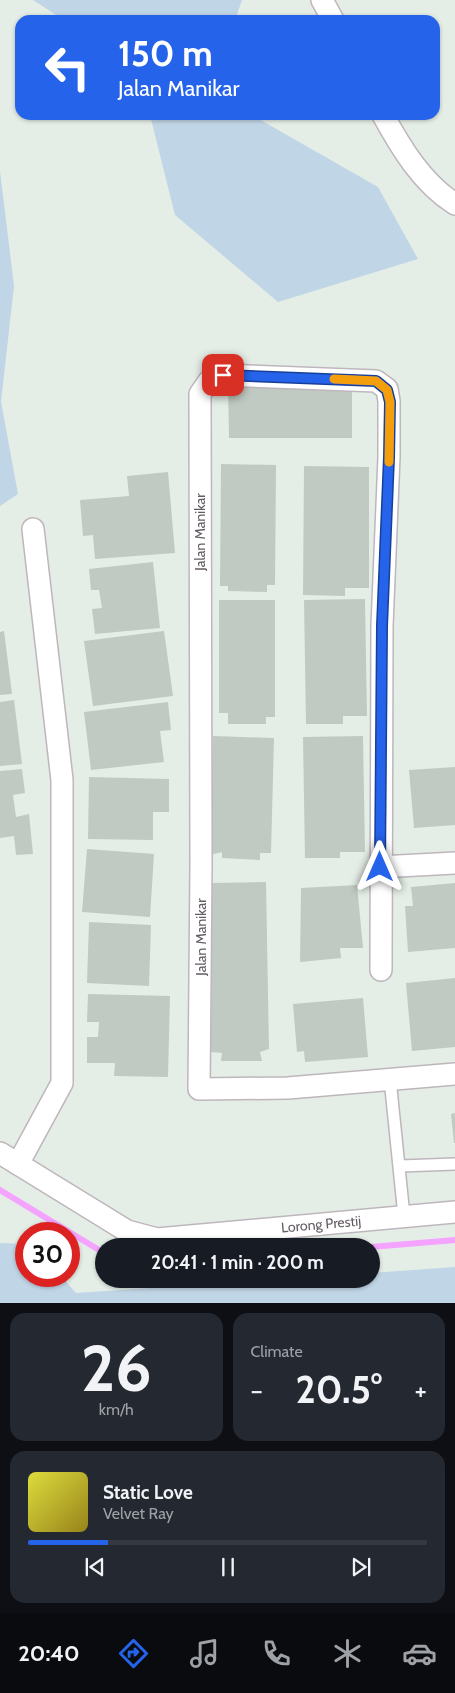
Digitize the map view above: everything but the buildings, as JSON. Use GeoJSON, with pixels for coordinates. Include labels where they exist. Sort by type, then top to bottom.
{"type":"FeatureCollection","features":[{"type":"Feature","properties":{"kind":"street"},"geometry":{"type":"LineString","coordinates":[[322,0],[330,15]]}},
{"type":"Feature","properties":{"kind":"street"},"geometry":{"type":"LineString","coordinates":[[387,120],[403,151],[442,196],[455,204]]}},
{"type":"Feature","properties":{"kind":"street","name":"Jalan Manikar"},"geometry":{"type":"LineString","coordinates":[[381,970],[382,626],[390,402],[387,390],[376,381],[223,375],[209,381],[200,394],[200,1090],[288,1088],[455,1074]]}},
{"type":"Feature","properties":{"kind":"street"},"geometry":{"type":"LineString","coordinates":[[9,1158],[62,1083],[62,780],[33,529]]}},
{"type":"Feature","properties":{"kind":"street"},"geometry":{"type":"LineString","coordinates":[[380,867],[455,863]]}},
{"type":"Feature","properties":{"kind":"street","name":"Lorong Prestij"},"geometry":{"type":"LineString","coordinates":[[9,1158],[127,1231],[156,1239],[455,1212]]}},
{"type":"Feature","properties":{"kind":"lane"},"geometry":{"type":"LineString","coordinates":[[390,1079],[404,1216]]}},
{"type":"Feature","properties":{"kind":"lane"},"geometry":{"type":"LineString","coordinates":[[400,1166],[455,1164]]}},
{"type":"Feature","properties":{"kind":"shaded area"},"geometry":{"type":"Polygon","coordinates":[[[33,0],[242,0],[237,15],[56,15],[33,0]]]}},
{"type":"Feature","properties":{"kind":"shaded area"},"geometry":{"type":"Polygon","coordinates":[[[151,120],[261,120],[378,187],[418,259],[278,302],[175,215],[151,120]]]}},
{"type":"Feature","properties":{"kind":"shaded area"},"geometry":{"type":"Polygon","coordinates":[[[0,171],[14,286],[1,402],[18,494],[0,506],[0,171]]]}},
{"type":"Feature","properties":{"kind":"shaded area"},"geometry":{"type":"Polygon","coordinates":[[[0,1243],[15,1244],[15,1287],[71,1287],[76,1293],[151,1288],[380,1288],[380,1272],[455,1267],[455,1303],[0,1303],[0,1243]]]}},
{"type":"Feature","properties":{"kind":"waterway"},"geometry":{"type":"LineString","coordinates":[[0,1190],[95,1248]]}},
{"type":"Feature","properties":{"kind":"waterway"},"geometry":{"type":"LineString","coordinates":[[380,1246],[455,1240]]}},
{"type":"Feature","properties":{"kind":"slow traffic"},"geometry":{"type":"LineString","coordinates":[[334,379],[376,381],[387,390],[390,402],[389,462]]}},
{"type":"Feature","properties":{"kind":"route"},"geometry":{"type":"LineString","coordinates":[[223,375],[376,381],[387,390],[390,402],[382,626],[380,867]]}}]}
